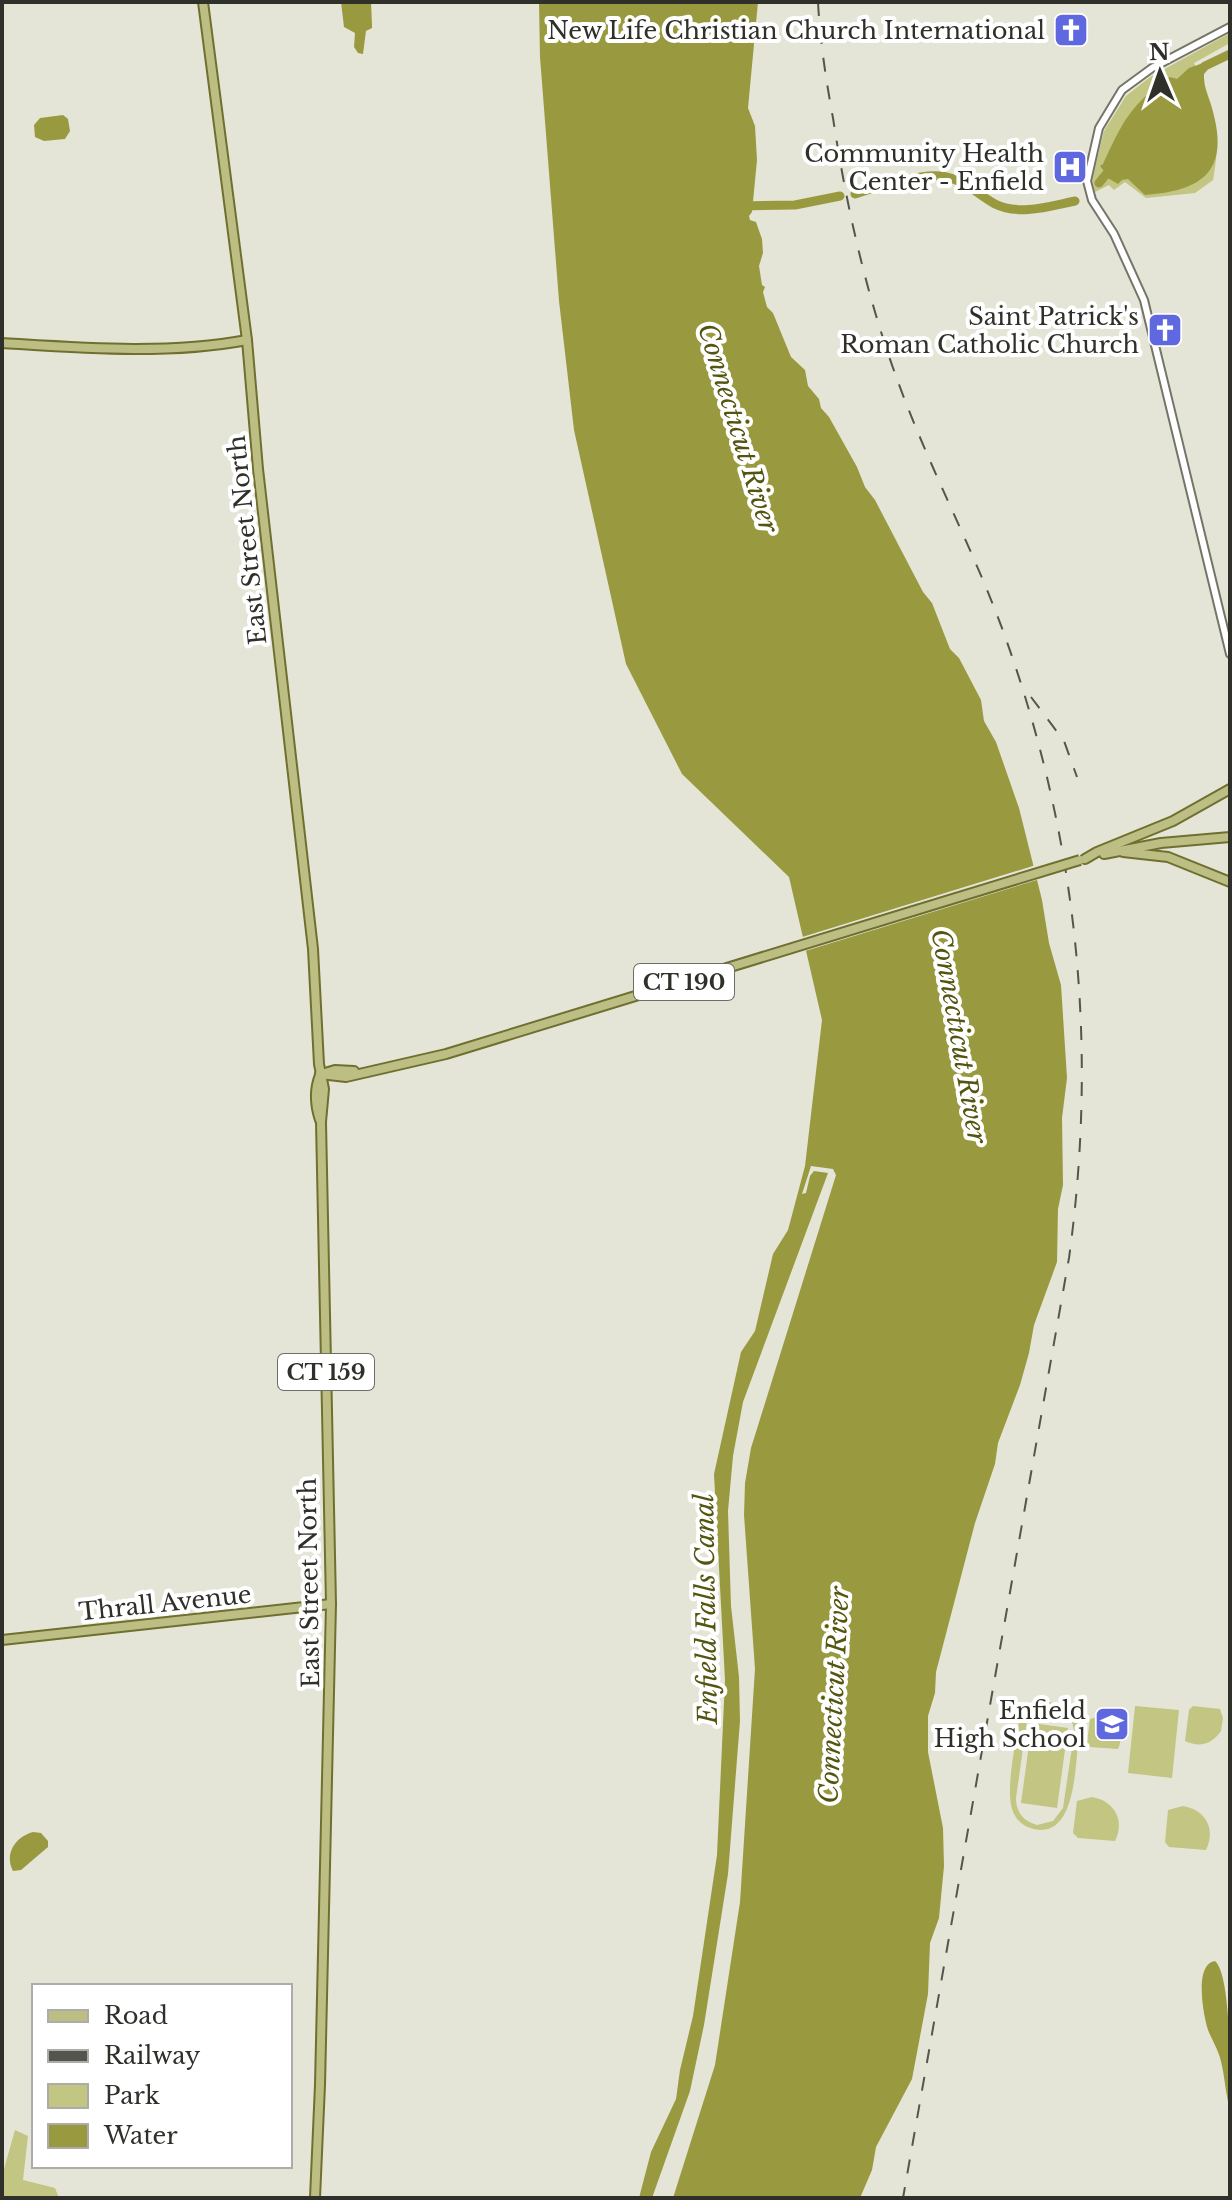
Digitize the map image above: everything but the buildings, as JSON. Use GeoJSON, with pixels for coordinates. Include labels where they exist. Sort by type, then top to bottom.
{"type":"FeatureCollection","features":[{"type":"Feature","properties":{"kind":"main road","name":"East Street North"},"geometry":{"type":"LineString","coordinates":[[203,2],[247,340],[258,469],[313,949],[320,1074],[324,1089],[321,1122],[331,1604],[315,2198]]}},
{"type":"Feature","properties":{"kind":"main road"},"geometry":{"type":"LineString","coordinates":[[2,343],[87,349],[150,348],[247,340]]}},
{"type":"Feature","properties":{"kind":"main road"},"geometry":{"type":"LineString","coordinates":[[1082,860],[1173,821],[1230,789]]}},
{"type":"Feature","properties":{"kind":"main road","name":"CT 190"},"geometry":{"type":"LineString","coordinates":[[320,1074],[346,1077],[446,1054],[1114,851],[1230,837]]}},
{"type":"Feature","properties":{"kind":"main road"},"geometry":{"type":"LineString","coordinates":[[1114,851],[1168,857],[1230,882]]}},
{"type":"Feature","properties":{"kind":"main road","name":"Thrall Avenue"},"geometry":{"type":"LineString","coordinates":[[2,1640],[331,1604]]}},
{"type":"Feature","properties":{"kind":"street"},"geometry":{"type":"LineString","coordinates":[[1230,27],[1152,68],[1122,90],[1099,128],[1087,183],[1092,200],[1114,234],[1144,300],[1230,654]]}},
{"type":"Feature","properties":{"kind":"green space"},"geometry":{"type":"Polygon","coordinates":[[[1230,33],[1230,43],[1194,63],[1215,120],[1217,148],[1213,180],[1195,193],[1146,198],[1125,182],[1114,190],[1109,185],[1095,192],[1092,180],[1104,131],[1126,96],[1150,77],[1230,33]]]}},
{"type":"Feature","properties":{"kind":"green space"},"geometry":{"type":"Polygon","coordinates":[[[1040,1703],[1056,1703],[1067,1708],[1077,1722],[1079,1735],[1071,1796],[1059,1822],[1048,1829],[1034,1829],[1023,1824],[1013,1813],[1010,1799],[1022,1705],[1028,1705],[1028,1711],[1040,1703]],[[1040,1708],[1027,1720],[1016,1803],[1024,1818],[1037,1825],[1053,1821],[1063,1808],[1074,1734],[1069,1716],[1057,1708],[1040,1708]]]}},
{"type":"Feature","properties":{"kind":"green space"},"geometry":{"type":"Polygon","coordinates":[[[1135,1706],[1179,1710],[1172,1778],[1128,1773],[1135,1706]]]}},
{"type":"Feature","properties":{"kind":"green space"},"geometry":{"type":"Polygon","coordinates":[[[1193,1706],[1220,1709],[1223,1718],[1221,1731],[1205,1744],[1185,1741],[1189,1710],[1193,1706]]]}},
{"type":"Feature","properties":{"kind":"green space"},"geometry":{"type":"Polygon","coordinates":[[[1101,1716],[1116,1724],[1121,1738],[1118,1749],[1090,1747],[1087,1743],[1090,1719],[1101,1716]]]}},
{"type":"Feature","properties":{"kind":"green space"},"geometry":{"type":"Polygon","coordinates":[[[1032,1723],[1068,1728],[1057,1808],[1021,1803],[1032,1723]]]}},
{"type":"Feature","properties":{"kind":"green space"},"geometry":{"type":"Polygon","coordinates":[[[1092,1797],[1107,1803],[1116,1813],[1119,1826],[1115,1841],[1078,1838],[1073,1833],[1077,1801],[1092,1797]]]}},
{"type":"Feature","properties":{"kind":"green space"},"geometry":{"type":"Polygon","coordinates":[[[1183,1806],[1198,1812],[1207,1822],[1210,1835],[1206,1850],[1169,1847],[1165,1842],[1168,1810],[1183,1806]]]}},
{"type":"Feature","properties":{"kind":"green space"},"geometry":{"type":"Polygon","coordinates":[[[15,2130],[28,2136],[23,2180],[55,2188],[59,2198],[2,2198],[2,2176],[15,2130]]]}},
{"type":"Feature","properties":{"kind":"water"},"geometry":{"type":"Polygon","coordinates":[[[341,2],[371,2],[372,28],[366,31],[363,54],[354,47],[355,33],[344,27],[341,2]]]}},
{"type":"Feature","properties":{"kind":"water","name":"Connecticut River"},"geometry":{"type":"Polygon","coordinates":[[[539,2],[758,2],[748,108],[755,126],[757,160],[752,212],[749,216],[756,222],[762,239],[763,253],[759,266],[767,307],[773,313],[791,357],[805,370],[808,386],[819,399],[821,408],[829,417],[923,592],[932,603],[950,649],[959,658],[981,700],[984,721],[996,742],[1019,808],[1061,985],[1067,1078],[1062,1118],[1063,1185],[1058,1209],[1057,1262],[1034,1325],[1020,1385],[998,1443],[995,1464],[975,1523],[936,1672],[935,1693],[928,1716],[928,1752],[943,1828],[944,1866],[939,1918],[930,1943],[928,1994],[912,2079],[876,2147],[872,2170],[860,2198],[673,2198],[715,2065],[740,1902],[755,1669],[744,1515],[745,1483],[751,1448],[836,1175],[833,1169],[811,1166],[802,1194],[806,1193],[814,1171],[828,1173],[743,1402],[733,1456],[728,1511],[731,1606],[739,1677],[740,1721],[728,1874],[704,2025],[690,2091],[652,2198],[639,2198],[651,2152],[676,2099],[693,2016],[717,1855],[725,1680],[714,1474],[741,1352],[755,1331],[773,1254],[788,1230],[805,1166],[822,1020],[789,877],[682,774],[626,664],[574,430],[559,301],[540,57],[539,2]]]}},
{"type":"Feature","properties":{"kind":"water"},"geometry":{"type":"Polygon","coordinates":[[[1203,63],[1207,70],[1204,73],[1205,84],[1217,136],[1217,153],[1204,176],[1179,189],[1145,195],[1128,179],[1118,184],[1101,174],[1104,171],[1100,166],[1136,105],[1170,77],[1177,79],[1189,68],[1203,63]]]}},
{"type":"Feature","properties":{"kind":"water"},"geometry":{"type":"Polygon","coordinates":[[[63,115],[68,119],[70,131],[65,139],[44,141],[35,137],[34,125],[40,118],[63,115]]]}},
{"type":"Feature","properties":{"kind":"water"},"geometry":{"type":"Polygon","coordinates":[[[33,1832],[41,1833],[48,1841],[48,1847],[21,1870],[13,1871],[10,1858],[13,1847],[33,1832]]]}},
{"type":"Feature","properties":{"kind":"water"},"geometry":{"type":"Polygon","coordinates":[[[1215,1961],[1225,1986],[1230,2109],[1221,2061],[1208,2030],[1202,2002],[1204,1971],[1208,1964],[1215,1961]]]}},
{"type":"Feature","properties":{"kind":"pier"},"geometry":{"type":"Polygon","coordinates":[[[1036,865],[1040,879],[802,952],[799,938],[1036,865]]]}},
{"type":"Feature","properties":{"kind":"waterway"},"geometry":{"type":"LineString","coordinates":[[1198,74],[1205,66],[1230,54]]}},
{"type":"Feature","properties":{"kind":"waterway"},"geometry":{"type":"LineString","coordinates":[[1099,183],[1112,167]]}},
{"type":"Feature","properties":{"kind":"waterway"},"geometry":{"type":"LineString","coordinates":[[855,194],[910,179],[940,176],[963,183],[1004,208],[1035,209],[1075,201]]}},
{"type":"Feature","properties":{"kind":"waterway"},"geometry":{"type":"LineString","coordinates":[[740,206],[795,205],[840,196]]}},
{"type":"Feature","properties":{"kind":"railway"},"geometry":{"type":"LineString","coordinates":[[818,2],[839,155],[872,301],[908,408],[1007,642],[1051,793],[1076,946],[1081,1023],[1082,1101],[1078,1179],[1069,1258],[903,2198]]}},
{"type":"Feature","properties":{"kind":"railway"},"geometry":{"type":"LineString","coordinates":[[1031,697],[1064,741],[1077,777]]}},
{"type":"Feature","properties":{"kind":"place","name":"New Life Christian Church International"},"geometry":{"type":"Point","coordinates":[1071,30]}},
{"type":"Feature","properties":{"kind":"place","name":"Community Health Center - Enfield"},"geometry":{"type":"Point","coordinates":[1070,167]}},
{"type":"Feature","properties":{"kind":"place","name":"Saint Patrick's Roman Catholic Church"},"geometry":{"type":"Point","coordinates":[1165,330]}},
{"type":"Feature","properties":{"kind":"place","name":"Enfield High School"},"geometry":{"type":"Point","coordinates":[1112,1724]}},
{"type":"Feature","properties":{"kind":"water label","name":"Enfield Falls Canal"},"geometry":{"type":"Point","coordinates":[706,1609]}}]}
